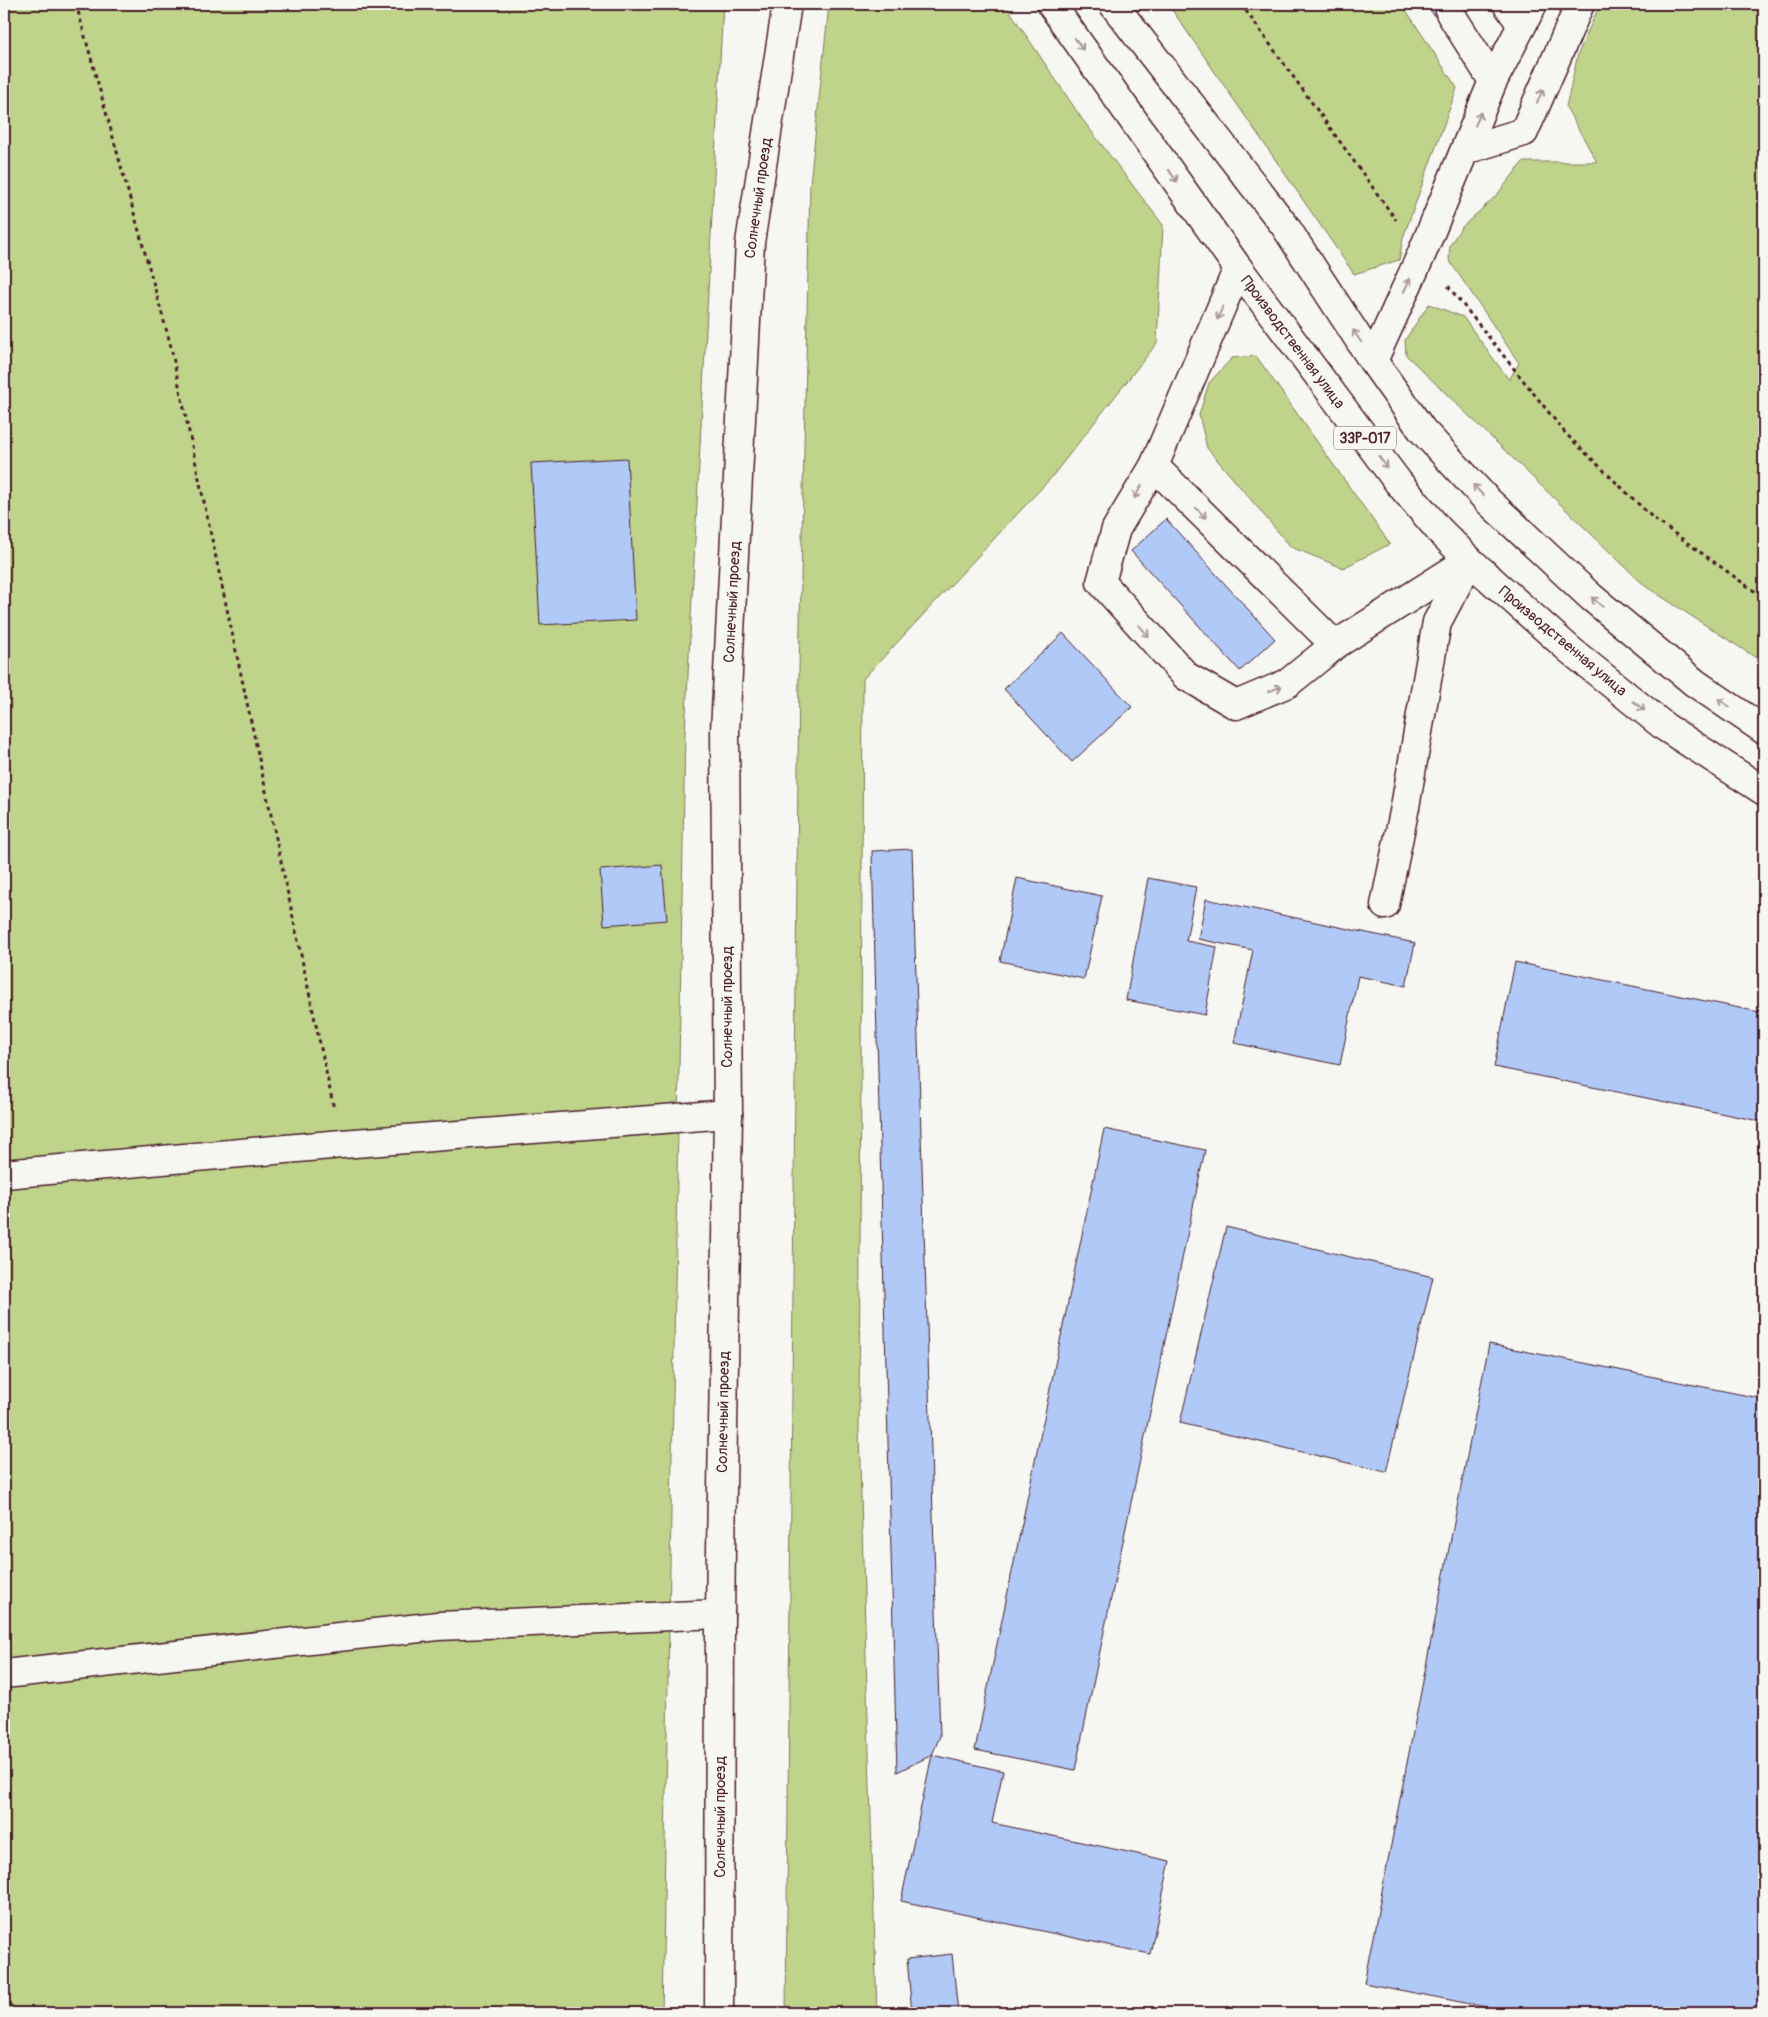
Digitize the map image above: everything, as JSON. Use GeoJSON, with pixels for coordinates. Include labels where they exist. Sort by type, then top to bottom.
{"type":"FeatureCollection","features":[{"type":"Feature","properties":{"kind":"main road","name":"Солнечный проезд"},"geometry":{"type":"LineString","coordinates":[[720,2013],[720,1614],[728,1114],[725,731],[750,243],[787,4]]}},
{"type":"Feature","properties":{"kind":"main road","name":"Производственная улица"},"geometry":{"type":"LineString","coordinates":[[1051,4],[1238,268],[1398,482],[1439,530],[1469,560],[1570,650],[1658,721],[1764,791]]}},
{"type":"Feature","properties":{"kind":"main road","name":"33Р-017"},"geometry":{"type":"LineString","coordinates":[[1113,4],[1285,226],[1373,361],[1422,430],[1494,506],[1591,597],[1688,677],[1764,730]]}},
{"type":"Feature","properties":{"kind":"main road"},"geometry":{"type":"LineString","coordinates":[[1465,150],[1524,132],[1580,4]]}},
{"type":"Feature","properties":{"kind":"main road"},"geometry":{"type":"LineString","coordinates":[[1373,361],[1422,253],[1521,11]]}},
{"type":"Feature","properties":{"kind":"main road"},"geometry":{"type":"LineString","coordinates":[[1450,13],[1493,81]]}},
{"type":"Feature","properties":{"kind":"main road"},"geometry":{"type":"LineString","coordinates":[[1238,268],[1154,466],[1116,529],[1101,582],[1186,676],[1236,705],[1288,683],[1335,646],[1469,560]]}},
{"type":"Feature","properties":{"kind":"main road"},"geometry":{"type":"LineString","coordinates":[[1154,466],[1335,646]]}},
{"type":"Feature","properties":{"kind":"main road"},"geometry":{"type":"LineString","coordinates":[[1384,905],[1405,807],[1436,622],[1469,560]]}},
{"type":"Feature","properties":{"kind":"main road"},"geometry":{"type":"LineString","coordinates":[[4,1174],[342,1144],[728,1114]]}},
{"type":"Feature","properties":{"kind":"main road"},"geometry":{"type":"LineString","coordinates":[[4,1674],[438,1626],[720,1614]]}},
{"type":"Feature","properties":{"kind":"path"},"geometry":{"type":"LineString","coordinates":[[76,4],[170,343],[342,1144]]}},
{"type":"Feature","properties":{"kind":"path"},"geometry":{"type":"LineString","coordinates":[[1240,4],[1422,253],[1566,434],[1654,518],[1764,598]]}},
{"type":"Feature","properties":{"kind":"green space"},"geometry":{"type":"Polygon","coordinates":[[[4,4],[723,4],[685,733],[662,2013],[4,2013],[4,4]]]}},
{"type":"Feature","properties":{"kind":"green space"},"geometry":{"type":"Polygon","coordinates":[[[829,4],[1005,4],[1082,119],[1163,225],[1157,343],[1050,479],[863,679],[859,1431],[877,2013],[786,2013],[799,669],[810,184],[829,4]]]}},
{"type":"Feature","properties":{"kind":"green space"},"geometry":{"type":"Polygon","coordinates":[[[1168,4],[1402,4],[1457,88],[1403,238],[1399,260],[1354,274],[1168,4]]]}},
{"type":"Feature","properties":{"kind":"green space"},"geometry":{"type":"Polygon","coordinates":[[[1600,4],[1764,4],[1764,663],[1645,586],[1406,355],[1405,340],[1429,304],[1463,317],[1509,380],[1519,363],[1449,260],[1450,245],[1461,228],[1496,196],[1523,162],[1597,162],[1566,107],[1578,54],[1600,4]]]}},
{"type":"Feature","properties":{"kind":"green space"},"geometry":{"type":"Polygon","coordinates":[[[1256,356],[1390,544],[1343,568],[1291,547],[1207,448],[1199,415],[1209,383],[1232,358],[1256,356]]]}},
{"type":"Feature","properties":{"kind":"building"},"geometry":{"type":"Polygon","coordinates":[[[1426,4],[1463,4],[1438,21],[1426,4]]]}},
{"type":"Feature","properties":{"kind":"building"},"geometry":{"type":"Polygon","coordinates":[[[627,458],[636,620],[540,625],[531,463],[627,458]]]}},
{"type":"Feature","properties":{"kind":"building"},"geometry":{"type":"Polygon","coordinates":[[[1166,519],[1275,639],[1240,671],[1131,551],[1166,519]]]}},
{"type":"Feature","properties":{"kind":"building"},"geometry":{"type":"Polygon","coordinates":[[[1063,633],[1132,707],[1072,762],[1004,689],[1063,633]]]}},
{"type":"Feature","properties":{"kind":"building"},"geometry":{"type":"Polygon","coordinates":[[[912,849],[940,1736],[932,1755],[897,1772],[872,851],[912,849]]]}},
{"type":"Feature","properties":{"kind":"building"},"geometry":{"type":"Polygon","coordinates":[[[662,865],[667,920],[604,925],[600,870],[662,865]]]}},
{"type":"Feature","properties":{"kind":"building"},"geometry":{"type":"Polygon","coordinates":[[[1017,878],[1102,896],[1084,979],[1000,961],[1017,878]]]}},
{"type":"Feature","properties":{"kind":"building"},"geometry":{"type":"Polygon","coordinates":[[[1148,878],[1196,887],[1186,941],[1217,947],[1205,1015],[1126,1000],[1148,878]]]}},
{"type":"Feature","properties":{"kind":"building"},"geometry":{"type":"Polygon","coordinates":[[[1206,899],[1415,943],[1406,986],[1358,976],[1340,1065],[1234,1043],[1253,950],[1198,939],[1206,899]]]}},
{"type":"Feature","properties":{"kind":"building"},"geometry":{"type":"Polygon","coordinates":[[[1515,962],[1764,1013],[1764,1122],[1494,1067],[1515,962]]]}},
{"type":"Feature","properties":{"kind":"building"},"geometry":{"type":"Polygon","coordinates":[[[1104,1129],[1205,1150],[1075,1770],[975,1750],[1104,1129]]]}},
{"type":"Feature","properties":{"kind":"building"},"geometry":{"type":"Polygon","coordinates":[[[1226,1227],[1433,1277],[1386,1472],[1180,1423],[1226,1227]]]}},
{"type":"Feature","properties":{"kind":"building"},"geometry":{"type":"Polygon","coordinates":[[[1489,1344],[1764,1399],[1764,2013],[1516,2013],[1364,1983],[1489,1344]]]}},
{"type":"Feature","properties":{"kind":"building"},"geometry":{"type":"Polygon","coordinates":[[[932,1755],[1003,1771],[992,1823],[1170,1861],[1150,1954],[901,1901],[932,1755]]]}},
{"type":"Feature","properties":{"kind":"building"},"geometry":{"type":"Polygon","coordinates":[[[952,1954],[958,2013],[912,2013],[907,1959],[952,1954]]]}}]}
